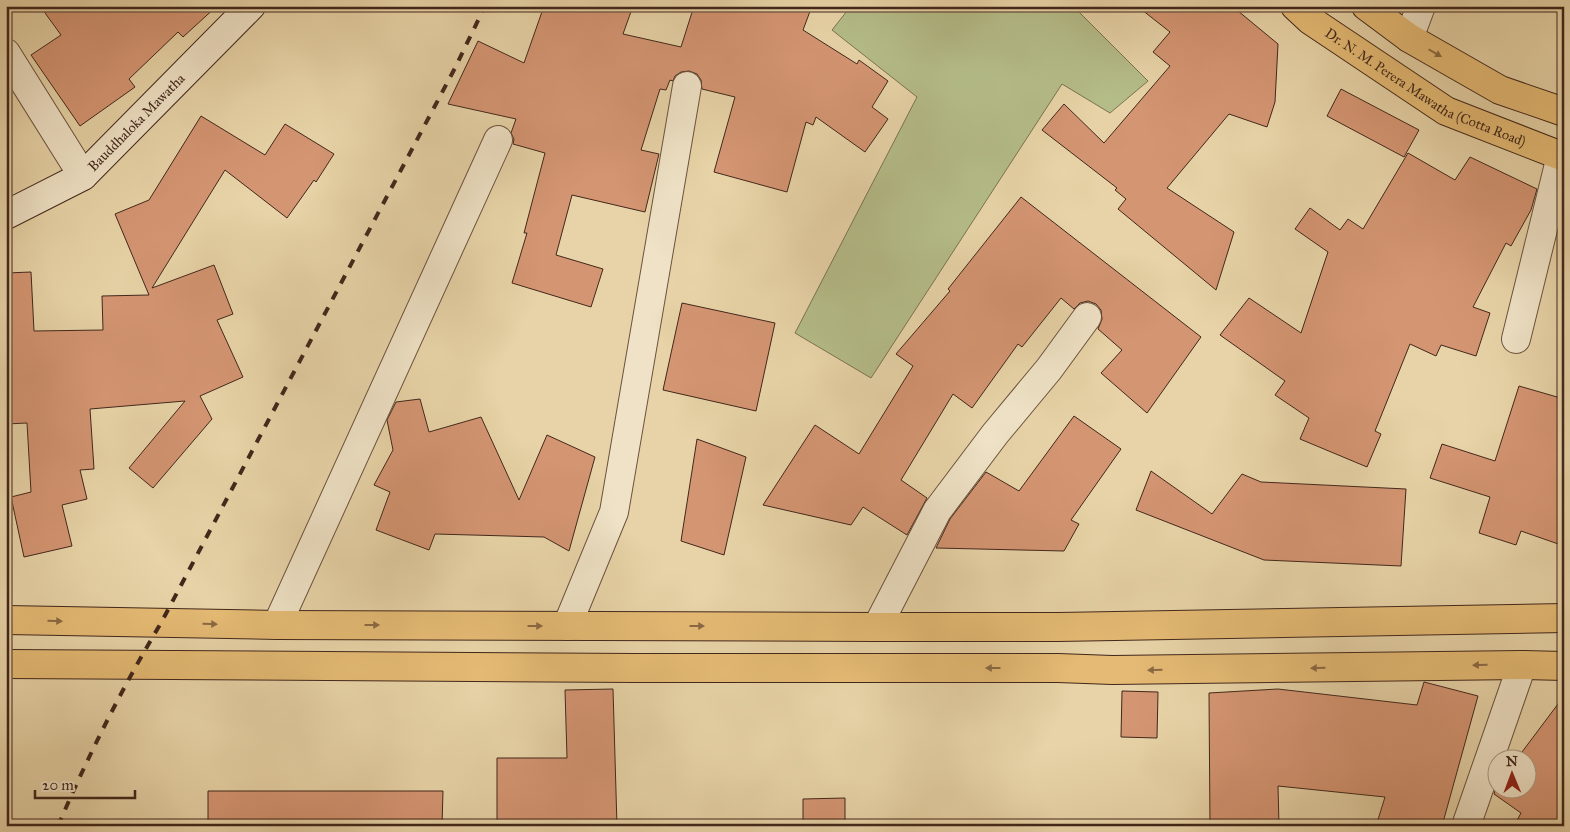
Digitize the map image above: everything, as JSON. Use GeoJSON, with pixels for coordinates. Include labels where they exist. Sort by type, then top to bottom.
{"type":"FeatureCollection","features":[{"type":"Feature","properties":{"kind":"main road","name":"Dr. N. M. Perera Mawatha (Cotta Road)"},"geometry":{"type":"LineString","coordinates":[[1295,6],[1310,20],[1446,111],[1562,156]]}},
{"type":"Feature","properties":{"kind":"main road"},"geometry":{"type":"LineString","coordinates":[[1366,6],[1409,38],[1500,90],[1564,112]]}},
{"type":"Feature","properties":{"kind":"main road"},"geometry":{"type":"LineString","coordinates":[[6,620],[277,625],[1058,627],[1564,618]]}},
{"type":"Feature","properties":{"kind":"main road"},"geometry":{"type":"LineString","coordinates":[[6,664],[625,668],[1058,668],[1112,670],[1564,666]]}},
{"type":"Feature","properties":{"kind":"street","name":"Bauddhaloka Mawatha"},"geometry":{"type":"LineString","coordinates":[[6,215],[83,176],[251,6]]}},
{"type":"Feature","properties":{"kind":"street"},"geometry":{"type":"LineString","coordinates":[[1409,38],[1421,6]]}},
{"type":"Feature","properties":{"kind":"street"},"geometry":{"type":"LineString","coordinates":[[6,53],[83,176]]}},
{"type":"Feature","properties":{"kind":"street"},"geometry":{"type":"LineString","coordinates":[[567,626],[614,512],[687,86]]}},
{"type":"Feature","properties":{"kind":"street"},"geometry":{"type":"LineString","coordinates":[[277,625],[498,140]]}},
{"type":"Feature","properties":{"kind":"street"},"geometry":{"type":"LineString","coordinates":[[1516,339],[1562,156]]}},
{"type":"Feature","properties":{"kind":"street"},"geometry":{"type":"LineString","coordinates":[[877,627],[937,511],[995,434],[1049,369],[1087,317]]}},
{"type":"Feature","properties":{"kind":"street"},"geometry":{"type":"LineString","coordinates":[[1466,826],[1522,665]]}},
{"type":"Feature","properties":{"kind":"green space"},"geometry":{"type":"Polygon","coordinates":[[[851,6],[1077,6],[1075,8],[1148,81],[1110,113],[1062,84],[871,378],[795,333],[917,97],[832,30],[851,6]]]}},
{"type":"Feature","properties":{"kind":"building"},"geometry":{"type":"Polygon","coordinates":[[[40,6],[217,6],[183,37],[178,32],[129,79],[135,87],[80,126],[31,55],[61,35],[40,6]]]}},
{"type":"Feature","properties":{"kind":"building"},"geometry":{"type":"Polygon","coordinates":[[[544,6],[633,6],[623,34],[681,47],[694,6],[812,6],[803,30],[857,64],[859,60],[888,81],[872,107],[888,119],[865,152],[816,117],[813,125],[806,122],[787,192],[714,172],[735,97],[702,89],[701,80],[697,74],[689,71],[681,72],[675,76],[673,81],[670,80],[666,90],[660,89],[641,150],[659,154],[645,212],[572,195],[556,255],[603,269],[591,307],[512,283],[527,233],[524,233],[545,153],[513,144],[514,139],[511,133],[516,119],[448,104],[478,41],[524,63],[544,6]]]}},
{"type":"Feature","properties":{"kind":"building"},"geometry":{"type":"Polygon","coordinates":[[[1137,6],[1232,6],[1278,44],[1275,102],[1267,127],[1229,114],[1167,188],[1234,232],[1216,290],[1118,209],[1126,199],[1115,190],[1117,188],[1042,130],[1064,104],[1104,143],[1170,66],[1153,52],[1170,32],[1137,6]]]}},
{"type":"Feature","properties":{"kind":"building"},"geometry":{"type":"Polygon","coordinates":[[[1341,89],[1419,130],[1404,157],[1327,116],[1341,89]]]}},
{"type":"Feature","properties":{"kind":"building"},"geometry":{"type":"Polygon","coordinates":[[[201,116],[265,155],[285,124],[334,154],[316,182],[314,180],[287,218],[225,170],[152,288],[214,265],[233,314],[217,320],[243,377],[200,396],[212,419],[153,488],[129,468],[185,401],[90,409],[94,469],[80,470],[87,499],[62,505],[72,546],[24,557],[11,497],[31,492],[27,423],[6,424],[6,273],[31,272],[34,331],[103,330],[102,296],[149,295],[115,214],[149,200],[201,116]]]}},
{"type":"Feature","properties":{"kind":"building"},"geometry":{"type":"Polygon","coordinates":[[[1408,153],[1455,180],[1470,157],[1537,189],[1531,210],[1511,246],[1506,243],[1473,307],[1490,313],[1476,356],[1441,345],[1436,356],[1410,344],[1375,431],[1381,434],[1367,467],[1300,439],[1309,418],[1275,395],[1285,381],[1220,335],[1249,298],[1301,333],[1328,252],[1295,229],[1310,208],[1340,230],[1348,219],[1363,229],[1408,153]]]}},
{"type":"Feature","properties":{"kind":"building"},"geometry":{"type":"Polygon","coordinates":[[[1021,197],[1201,337],[1147,413],[1101,373],[1122,350],[1098,329],[1102,319],[1101,310],[1096,304],[1088,301],[1080,303],[1074,309],[1061,298],[1022,347],[1018,344],[972,408],[953,394],[901,480],[927,498],[907,535],[863,507],[851,525],[763,505],[815,425],[859,454],[913,366],[896,354],[950,291],[948,289],[1021,197]]]}},
{"type":"Feature","properties":{"kind":"building"},"geometry":{"type":"Polygon","coordinates":[[[682,303],[775,323],[756,411],[663,390],[682,303]]]}},
{"type":"Feature","properties":{"kind":"building"},"geometry":{"type":"Polygon","coordinates":[[[1519,386],[1564,399],[1564,546],[1521,531],[1516,545],[1479,533],[1490,497],[1430,478],[1442,444],[1495,461],[1519,386]]]}},
{"type":"Feature","properties":{"kind":"building"},"geometry":{"type":"Polygon","coordinates":[[[420,399],[429,432],[481,417],[519,500],[547,435],[595,457],[569,551],[544,537],[435,534],[429,550],[376,530],[390,492],[374,485],[393,450],[387,420],[396,402],[420,399]]]}},
{"type":"Feature","properties":{"kind":"building"},"geometry":{"type":"Polygon","coordinates":[[[1074,416],[1121,449],[1071,520],[1079,524],[1064,551],[936,548],[950,519],[986,472],[1019,491],[1074,416]]]}},
{"type":"Feature","properties":{"kind":"building"},"geometry":{"type":"Polygon","coordinates":[[[697,439],[746,457],[724,555],[681,541],[697,439]]]}},
{"type":"Feature","properties":{"kind":"building"},"geometry":{"type":"Polygon","coordinates":[[[1151,471],[1212,514],[1242,474],[1261,482],[1406,489],[1401,566],[1264,560],[1136,510],[1151,471]]]}},
{"type":"Feature","properties":{"kind":"building"},"geometry":{"type":"Polygon","coordinates":[[[1424,682],[1478,696],[1442,826],[1376,826],[1385,797],[1278,786],[1279,826],[1210,826],[1209,693],[1278,689],[1417,705],[1424,682]]]}},
{"type":"Feature","properties":{"kind":"building"},"geometry":{"type":"Polygon","coordinates":[[[613,689],[617,826],[497,826],[497,758],[567,758],[565,690],[613,689]]]}},
{"type":"Feature","properties":{"kind":"building"},"geometry":{"type":"Polygon","coordinates":[[[1122,691],[1158,692],[1157,738],[1121,737],[1122,691]]]}},
{"type":"Feature","properties":{"kind":"building"},"geometry":{"type":"Polygon","coordinates":[[[1564,696],[1564,826],[1514,826],[1521,813],[1503,800],[1538,800],[1538,750],[1524,750],[1564,696]]]}},
{"type":"Feature","properties":{"kind":"building"},"geometry":{"type":"Polygon","coordinates":[[[208,791],[443,791],[442,826],[208,826],[208,791]]]}},
{"type":"Feature","properties":{"kind":"building"},"geometry":{"type":"Polygon","coordinates":[[[845,798],[845,826],[803,826],[803,799],[845,798]]]}},
{"type":"Feature","properties":{"kind":"railway"},"geometry":{"type":"LineString","coordinates":[[58,826],[93,748],[119,697],[161,623],[455,68],[485,6]]}}]}
